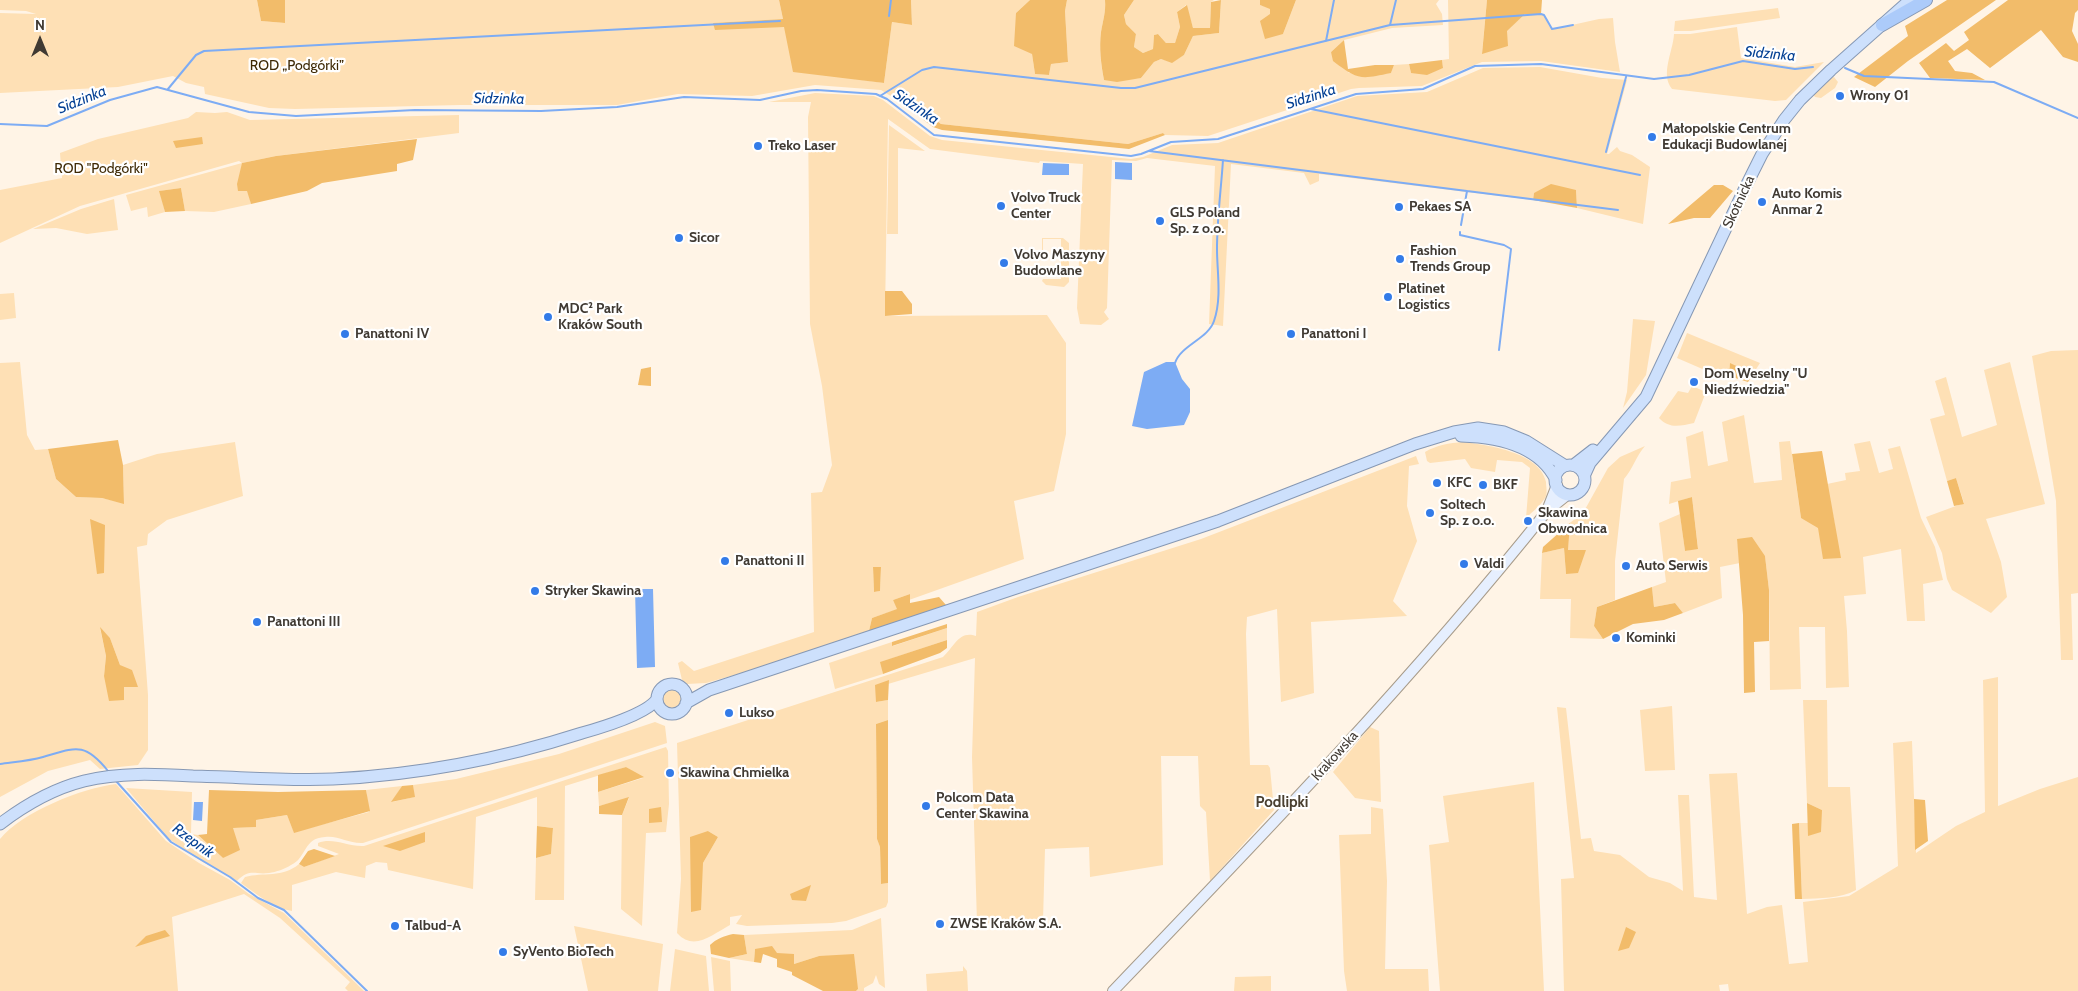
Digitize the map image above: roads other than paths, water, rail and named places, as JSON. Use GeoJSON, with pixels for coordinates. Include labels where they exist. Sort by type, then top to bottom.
{"type":"FeatureCollection","features":[{"type":"Feature","properties":{"kind":"highway"},"geometry":{"type":"LineString","coordinates":[[1882,24],[1926,0]]}},
{"type":"Feature","properties":{"kind":"main road","name":"Skotnicka"},"geometry":{"type":"LineString","coordinates":[[1612,433],[1640,394],[1648,388],[1664,362],[1746,185],[1772,138],[1804,96],[1910,0]]}},
{"type":"Feature","properties":{"kind":"main road"},"geometry":{"type":"LineString","coordinates":[[686,703],[709,690],[1209,525],[1415,444],[1454,432],[1476,428],[1498,431],[1526,441],[1585,474]]}},
{"type":"Feature","properties":{"kind":"main road"},"geometry":{"type":"LineString","coordinates":[[1556,483],[1556,473],[1582,460],[1612,433]]}},
{"type":"Feature","properties":{"kind":"main road"},"geometry":{"type":"LineString","coordinates":[[1436,438],[1478,437],[1501,440],[1514,445],[1534,456],[1548,467],[1561,492],[1567,495],[1574,495],[1581,491],[1585,483],[1585,474],[1590,464],[1612,433]]}},
{"type":"Feature","properties":{"kind":"main road","name":"Krakowska"},"geometry":{"type":"LineString","coordinates":[[1547,511],[1556,483]]}},
{"type":"Feature","properties":{"kind":"main road","name":"Krakowska"},"geometry":{"type":"LineString","coordinates":[[1113,991],[1236,864],[1348,742],[1483,588],[1547,511],[1567,495]]}},
{"type":"Feature","properties":{"kind":"main road"},"geometry":{"type":"LineString","coordinates":[[0,824],[26,806],[49,794],[74,784],[103,777],[121,775],[323,779],[420,771],[522,751],[633,715],[661,710],[668,714],[677,714],[684,708],[687,696],[684,690],[678,686],[668,685],[661,689],[657,699],[651,705],[633,715]]}},
{"type":"Feature","properties":{"kind":"main road"},"geometry":{"type":"LineString","coordinates":[[684,690],[709,690]]}},
{"type":"Feature","properties":{"kind":"main road"},"geometry":{"type":"LineString","coordinates":[[657,699],[661,710]]}},
{"type":"Feature","properties":{"kind":"water"},"geometry":{"type":"Polygon","coordinates":[[[1115,162],[1132,163],[1132,180],[1115,179],[1115,162]]]}},
{"type":"Feature","properties":{"kind":"water"},"geometry":{"type":"Polygon","coordinates":[[[1043,163],[1069,164],[1069,175],[1042,175],[1043,163]]]}},
{"type":"Feature","properties":{"kind":"water"},"geometry":{"type":"Polygon","coordinates":[[[1166,362],[1175,362],[1182,379],[1190,389],[1190,412],[1184,425],[1147,429],[1132,426],[1144,372],[1166,362]]]}},
{"type":"Feature","properties":{"kind":"water"},"geometry":{"type":"Polygon","coordinates":[[[635,589],[653,589],[655,667],[637,668],[635,589]]]}},
{"type":"Feature","properties":{"kind":"water"},"geometry":{"type":"Polygon","coordinates":[[[194,802],[203,802],[202,821],[193,820],[194,802]]]}},
{"type":"Feature","properties":{"kind":"waterway"},"geometry":{"type":"LineString","coordinates":[[889,16],[891,0]]}},
{"type":"Feature","properties":{"kind":"waterway"},"geometry":{"type":"LineString","coordinates":[[1326,41],[1334,0]]}},
{"type":"Feature","properties":{"kind":"waterway"},"geometry":{"type":"LineString","coordinates":[[880,96],[922,70],[934,67],[1135,88],[1390,25],[1396,0]]}},
{"type":"Feature","properties":{"kind":"waterway"},"geometry":{"type":"LineString","coordinates":[[1390,25],[1541,14],[1544,15],[1552,29],[1573,25]]}},
{"type":"Feature","properties":{"kind":"waterway"},"geometry":{"type":"LineString","coordinates":[[168,89],[196,55],[204,51],[780,21]]}},
{"type":"Feature","properties":{"kind":"waterway","name":"Sidzinka"},"geometry":{"type":"LineString","coordinates":[[0,124],[47,126],[110,100],[157,87],[249,112],[296,116],[415,110],[541,111],[617,107],[684,97],[760,100],[801,91],[817,90],[876,94],[887,99],[934,135],[1131,156],[1171,142],[1218,139],[1356,94],[1423,89],[1475,66],[1541,64],[1654,79],[1689,75],[1743,61],[1795,69],[1813,67]]}},
{"type":"Feature","properties":{"kind":"waterway","name":"Sidzinka"},"geometry":{"type":"LineString","coordinates":[[1845,68],[1864,76],[1994,82],[2078,118]]}},
{"type":"Feature","properties":{"kind":"waterway"},"geometry":{"type":"LineString","coordinates":[[1606,152],[1626,77]]}},
{"type":"Feature","properties":{"kind":"waterway"},"geometry":{"type":"LineString","coordinates":[[1311,109],[1640,175]]}},
{"type":"Feature","properties":{"kind":"waterway"},"geometry":{"type":"LineString","coordinates":[[1149,151],[1618,210]]}},
{"type":"Feature","properties":{"kind":"waterway"},"geometry":{"type":"LineString","coordinates":[[1175,363],[1183,351],[1206,333],[1214,321],[1218,303],[1217,249],[1223,160]]}},
{"type":"Feature","properties":{"kind":"waterway"},"geometry":{"type":"LineString","coordinates":[[1461,225],[1467,191]]}},
{"type":"Feature","properties":{"kind":"waterway"},"geometry":{"type":"LineString","coordinates":[[1460,232],[1460,235],[1504,245],[1511,249],[1499,350]]}},
{"type":"Feature","properties":{"kind":"waterway","name":"Rzepnik"},"geometry":{"type":"LineString","coordinates":[[0,764],[78,749],[92,755],[108,771]]}},
{"type":"Feature","properties":{"kind":"waterway","name":"Rzepnik"},"geometry":{"type":"LineString","coordinates":[[116,781],[171,842],[230,877],[258,898],[284,910],[367,991]]}},
{"type":"Feature","properties":{"kind":"place","name":"Wrony 01"},"geometry":{"type":"Point","coordinates":[1840,96]}},
{"type":"Feature","properties":{"kind":"place","name":"Małopolskie Centrum Edukacji Budowlanej"},"geometry":{"type":"Point","coordinates":[1652,137]}},
{"type":"Feature","properties":{"kind":"place","name":"Treko Laser"},"geometry":{"type":"Point","coordinates":[758,146]}},
{"type":"Feature","properties":{"kind":"place","name":"Auto Komis Anmar 2"},"geometry":{"type":"Point","coordinates":[1762,202]}},
{"type":"Feature","properties":{"kind":"place","name":"Volvo Truck Center"},"geometry":{"type":"Point","coordinates":[1001,206]}},
{"type":"Feature","properties":{"kind":"place","name":"Pekaes SA"},"geometry":{"type":"Point","coordinates":[1399,207]}},
{"type":"Feature","properties":{"kind":"place","name":"GLS Poland Sp. z o.o."},"geometry":{"type":"Point","coordinates":[1160,221]}},
{"type":"Feature","properties":{"kind":"place","name":"Sicor"},"geometry":{"type":"Point","coordinates":[679,238]}},
{"type":"Feature","properties":{"kind":"place","name":"Fashion Trends Group"},"geometry":{"type":"Point","coordinates":[1400,259]}},
{"type":"Feature","properties":{"kind":"place","name":"Volvo Maszyny Budowlane"},"geometry":{"type":"Point","coordinates":[1004,263]}},
{"type":"Feature","properties":{"kind":"place","name":"Platinet Logistics"},"geometry":{"type":"Point","coordinates":[1388,297]}},
{"type":"Feature","properties":{"kind":"place","name":"MDC² Park Kraków South"},"geometry":{"type":"Point","coordinates":[548,317]}},
{"type":"Feature","properties":{"kind":"place","name":"Panattoni IV"},"geometry":{"type":"Point","coordinates":[345,334]}},
{"type":"Feature","properties":{"kind":"place","name":"Panattoni I"},"geometry":{"type":"Point","coordinates":[1291,334]}},
{"type":"Feature","properties":{"kind":"place","name":"Dom Weselny \"U Niedźwiedzia\""},"geometry":{"type":"Point","coordinates":[1694,382]}},
{"type":"Feature","properties":{"kind":"place","name":"KFC"},"geometry":{"type":"Point","coordinates":[1437,483]}},
{"type":"Feature","properties":{"kind":"place","name":"BKF"},"geometry":{"type":"Point","coordinates":[1483,485]}},
{"type":"Feature","properties":{"kind":"place","name":"Soltech Sp. z o.o."},"geometry":{"type":"Point","coordinates":[1430,513]}},
{"type":"Feature","properties":{"kind":"place","name":"Skawina Obwodnica"},"geometry":{"type":"Point","coordinates":[1528,521]}},
{"type":"Feature","properties":{"kind":"place","name":"Panattoni II"},"geometry":{"type":"Point","coordinates":[725,561]}},
{"type":"Feature","properties":{"kind":"place","name":"Valdi"},"geometry":{"type":"Point","coordinates":[1464,564]}},
{"type":"Feature","properties":{"kind":"place","name":"Auto Serwis"},"geometry":{"type":"Point","coordinates":[1626,566]}},
{"type":"Feature","properties":{"kind":"place","name":"Stryker Skawina"},"geometry":{"type":"Point","coordinates":[535,591]}},
{"type":"Feature","properties":{"kind":"place","name":"Panattoni III"},"geometry":{"type":"Point","coordinates":[257,622]}},
{"type":"Feature","properties":{"kind":"place","name":"Kominki"},"geometry":{"type":"Point","coordinates":[1616,638]}},
{"type":"Feature","properties":{"kind":"place","name":"Lukso"},"geometry":{"type":"Point","coordinates":[729,713]}},
{"type":"Feature","properties":{"kind":"place","name":"Skawina Chmielka"},"geometry":{"type":"Point","coordinates":[670,773]}},
{"type":"Feature","properties":{"kind":"place","name":"Polcom Data Center Skawina"},"geometry":{"type":"Point","coordinates":[926,806]}},
{"type":"Feature","properties":{"kind":"place","name":"ZWSE Kraków S.A."},"geometry":{"type":"Point","coordinates":[940,924]}},
{"type":"Feature","properties":{"kind":"place","name":"Talbud-A"},"geometry":{"type":"Point","coordinates":[395,926]}},
{"type":"Feature","properties":{"kind":"place","name":"SyVento BioTech"},"geometry":{"type":"Point","coordinates":[503,952]}},
{"type":"Feature","properties":{"kind":"district","name":"Podlipki"},"geometry":{"type":"Point","coordinates":[1282,803]}},
{"type":"Feature","properties":{"kind":"park label","name":"ROD „Podgórki”"},"geometry":{"type":"Point","coordinates":[297,66]}},
{"type":"Feature","properties":{"kind":"park label","name":"ROD \"Podgórki\""},"geometry":{"type":"Point","coordinates":[101,169]}}]}
